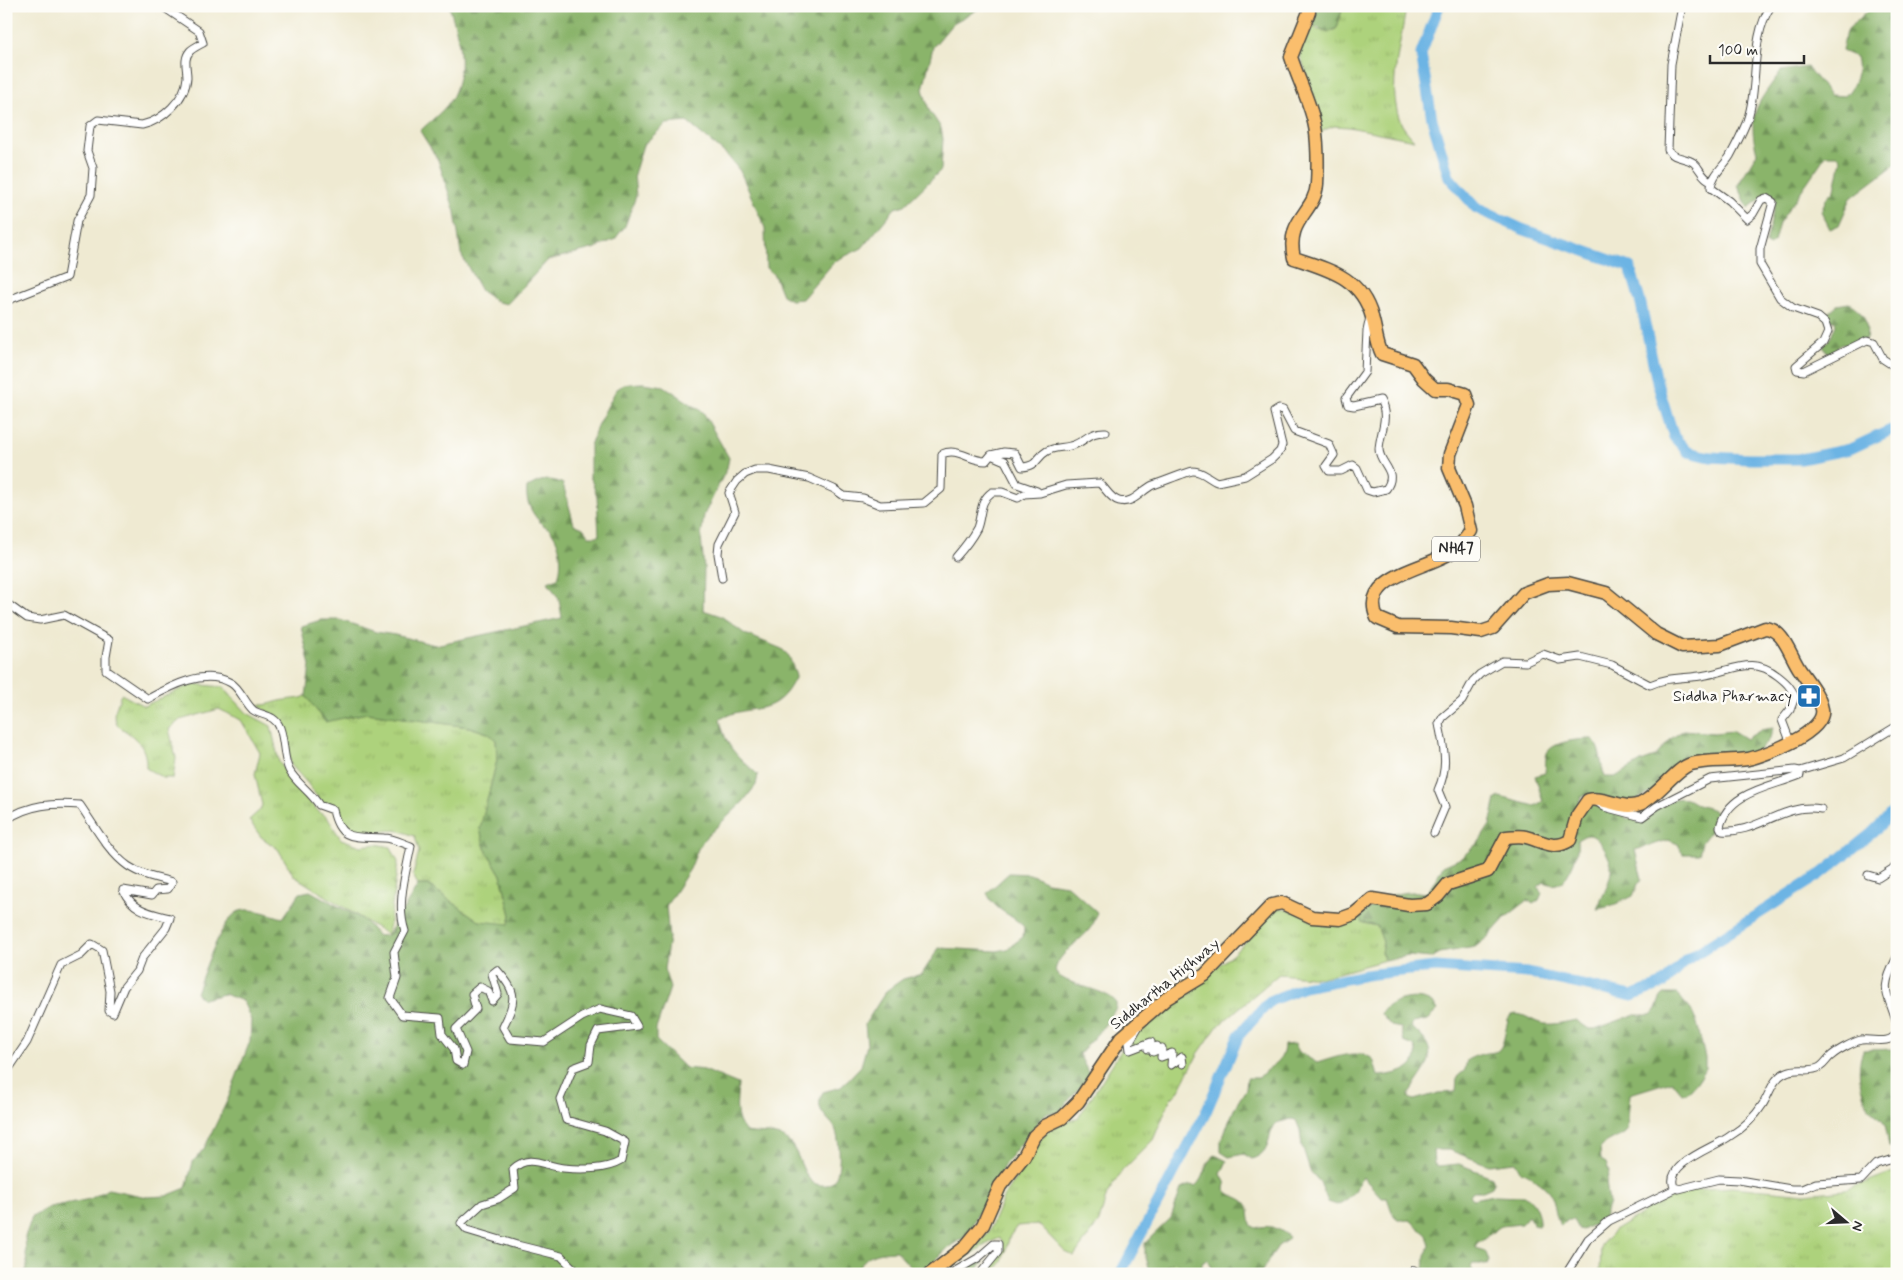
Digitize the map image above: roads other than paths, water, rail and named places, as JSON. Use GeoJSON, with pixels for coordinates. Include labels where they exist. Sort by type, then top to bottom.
{"type":"FeatureCollection","features":[{"type":"Feature","properties":{"kind":"highway","name":"NH47"},"geometry":{"type":"LineString","coordinates":[[1308,6],[1309,12],[1291,57],[1315,123],[1317,185],[1313,197],[1295,225],[1291,245],[1294,258],[1339,274],[1356,286],[1371,314],[1376,342],[1382,354],[1413,364],[1424,380],[1435,389],[1448,389],[1464,394],[1469,405],[1450,454],[1449,468],[1465,506],[1471,531],[1452,552],[1407,571],[1388,583],[1376,596],[1373,608],[1378,618],[1398,627],[1451,628],[1481,632],[1493,628],[1524,593],[1548,584],[1568,583],[1606,593],[1656,634],[1682,647],[1720,646],[1765,628],[1774,629],[1816,693],[1823,711],[1817,726],[1773,751],[1750,758],[1689,764],[1654,795],[1639,804],[1624,806],[1593,799]]}},
{"type":"Feature","properties":{"kind":"highway","name":"Siddhartha Highway"},"geometry":{"type":"LineString","coordinates":[[930,1274],[964,1248],[983,1225],[1000,1186],[1024,1156],[1034,1136],[1045,1126],[1062,1118],[1078,1102],[1121,1038],[1167,998],[1205,975],[1272,905],[1282,903],[1312,918],[1340,919],[1354,914],[1372,899],[1409,905],[1427,904],[1438,896],[1448,884],[1488,871],[1506,837],[1524,836],[1550,845],[1563,845],[1570,840],[1577,816],[1588,800],[1593,799]]}},
{"type":"Feature","properties":{"kind":"street"},"geometry":{"type":"LineString","coordinates":[[6,302],[67,278],[77,221],[91,195],[93,168],[87,151],[90,126],[98,120],[148,124],[167,112],[181,93],[187,78],[185,62],[190,51],[203,43],[199,31],[162,6]]}},
{"type":"Feature","properties":{"kind":"street"},"geometry":{"type":"LineString","coordinates":[[1682,6],[1671,64],[1668,150],[1673,156],[1694,163],[1704,178],[1711,181]]}},
{"type":"Feature","properties":{"kind":"street"},"geometry":{"type":"LineString","coordinates":[[1771,6],[1762,20],[1753,102],[1746,124],[1730,156],[1711,181],[1711,188],[1729,201],[1747,219],[1753,214],[1760,200],[1766,198],[1773,202],[1760,249],[1760,264],[1780,298],[1793,308],[1818,317],[1825,323],[1828,332],[1822,343],[1796,366],[1797,370],[1804,371],[1867,340],[1874,342],[1883,359],[1897,368]]}},
{"type":"Feature","properties":{"kind":"street"},"geometry":{"type":"LineString","coordinates":[[956,557],[968,544],[978,526],[980,512],[992,492],[1002,492],[1018,498],[1024,494],[1040,493],[1066,485],[1099,483],[1111,497],[1119,501],[1125,501],[1145,492],[1152,486],[1192,470],[1203,473],[1217,482],[1236,479],[1272,459],[1280,451],[1282,445],[1274,412],[1279,409],[1283,410],[1294,431],[1329,444],[1334,455],[1326,466],[1329,470],[1341,471],[1353,465],[1357,468],[1367,490],[1373,492],[1386,489],[1390,480],[1390,473],[1379,452],[1385,424],[1383,405],[1380,400],[1354,406],[1348,405],[1346,398],[1365,372],[1367,331],[1371,314]]}},
{"type":"Feature","properties":{"kind":"street"},"geometry":{"type":"LineString","coordinates":[[722,578],[718,554],[719,544],[735,512],[729,493],[732,486],[745,474],[754,470],[769,470],[809,478],[834,489],[844,496],[863,498],[880,505],[908,505],[924,503],[941,489],[942,454],[949,451],[958,452],[975,461],[986,461],[991,455],[998,452],[1014,453],[1022,467],[1030,467],[1037,463],[1046,452],[1058,447],[1072,446],[1096,431],[1106,432]]}},
{"type":"Feature","properties":{"kind":"street"},"geometry":{"type":"LineString","coordinates":[[991,455],[1005,461],[1017,484],[1040,493]]}},
{"type":"Feature","properties":{"kind":"street"},"geometry":{"type":"LineString","coordinates":[[6,603],[27,618],[40,620],[64,615],[109,640],[106,670],[148,698],[174,684],[207,678],[233,684],[254,712],[268,714],[280,727],[290,771],[313,795],[319,805],[333,810],[336,825],[344,833],[359,838],[387,838],[411,846],[402,900],[401,919],[405,931],[394,952],[398,978],[390,998],[402,1015],[440,1018],[442,1034],[454,1049],[456,1061],[463,1065],[466,1052],[456,1029],[476,1009],[472,994],[476,990],[480,987],[488,991],[492,1001],[498,994],[492,974],[497,970],[512,986],[514,1006],[503,1027],[510,1039],[544,1042],[582,1017],[600,1009],[631,1016],[637,1026],[598,1031],[591,1045],[589,1062],[573,1068],[560,1099],[566,1120],[605,1131],[625,1142],[621,1161],[611,1167],[564,1168],[534,1160],[520,1162],[513,1170],[515,1188],[498,1199],[482,1204],[461,1223],[466,1230],[560,1256],[573,1268],[562,1274]]}},
{"type":"Feature","properties":{"kind":"street"},"geometry":{"type":"LineString","coordinates":[[1434,833],[1445,807],[1438,790],[1442,785],[1446,769],[1439,724],[1443,717],[1462,701],[1473,681],[1480,674],[1502,661],[1526,662],[1543,654],[1560,660],[1573,657],[1590,659],[1620,668],[1650,685],[1676,676],[1706,675],[1726,669],[1756,664],[1769,669],[1791,687],[1795,697],[1790,710],[1782,720],[1790,741]]}},
{"type":"Feature","properties":{"kind":"street"},"geometry":{"type":"LineString","coordinates":[[1593,799],[1604,807],[1642,817],[1665,801],[1710,779],[1800,771],[1844,758],[1897,726]]}},
{"type":"Feature","properties":{"kind":"street"},"geometry":{"type":"LineString","coordinates":[[1800,771],[1800,775],[1748,793],[1721,818],[1720,827],[1722,831],[1733,832],[1788,810],[1808,806],[1821,809]]}},
{"type":"Feature","properties":{"kind":"street"},"geometry":{"type":"LineString","coordinates":[[6,820],[22,810],[56,803],[80,805],[104,840],[127,865],[147,876],[172,882],[168,889],[156,890],[152,895],[123,890],[126,896],[141,911],[170,918],[124,987],[113,1013],[109,1011],[110,991],[102,950],[92,944],[81,955],[61,965],[27,1042],[6,1073]]}},
{"type":"Feature","properties":{"kind":"street"},"geometry":{"type":"LineString","coordinates":[[1868,875],[1878,878],[1897,866]]}},
{"type":"Feature","properties":{"kind":"street"},"geometry":{"type":"LineString","coordinates":[[1897,957],[1889,973],[1886,987],[1886,998],[1897,1024]]}},
{"type":"Feature","properties":{"kind":"street"},"geometry":{"type":"LineString","coordinates":[[1139,1023],[1137,1032],[1130,1043],[1130,1050],[1151,1042],[1148,1049],[1157,1046],[1153,1052],[1162,1048],[1161,1057],[1172,1054],[1171,1066],[1182,1057],[1183,1064]]}},
{"type":"Feature","properties":{"kind":"street"},"geometry":{"type":"LineString","coordinates":[[1677,1188],[1671,1180],[1672,1175],[1680,1164],[1720,1143],[1744,1127],[1763,1104],[1776,1079],[1784,1073],[1798,1069],[1821,1067],[1835,1053],[1858,1041],[1876,1042],[1888,1040],[1897,1033]]}},
{"type":"Feature","properties":{"kind":"street"},"geometry":{"type":"LineString","coordinates":[[1566,1274],[1588,1239],[1609,1221],[1677,1188],[1686,1189],[1719,1179],[1802,1189],[1816,1183],[1861,1180],[1876,1164],[1897,1158]]}},
{"type":"Feature","properties":{"kind":"street"},"geometry":{"type":"LineString","coordinates":[[950,1274],[978,1258],[994,1244],[998,1244],[998,1252],[980,1274]]}},
{"type":"Feature","properties":{"kind":"street"},"geometry":{"type":"LineString","coordinates":[[1411,1274],[1414,1270],[1420,1274]]}},
{"type":"Feature","properties":{"kind":"waterway"},"geometry":{"type":"LineString","coordinates":[[1439,6],[1421,54],[1432,119],[1449,177],[1476,208],[1522,229],[1630,267],[1641,304],[1657,382],[1674,437],[1688,452],[1710,457],[1801,459],[1850,449],[1891,430],[1897,431]]}},
{"type":"Feature","properties":{"kind":"waterway"},"geometry":{"type":"LineString","coordinates":[[1120,1274],[1205,1114],[1239,1035],[1270,1001],[1304,987],[1366,975],[1435,967],[1528,973],[1632,996],[1664,983],[1686,960],[1821,874],[1872,833],[1897,808]]}},
{"type":"Feature","properties":{"kind":"place","name":"Siddha Pharmacy"},"geometry":{"type":"Point","coordinates":[1809,696]}}]}
